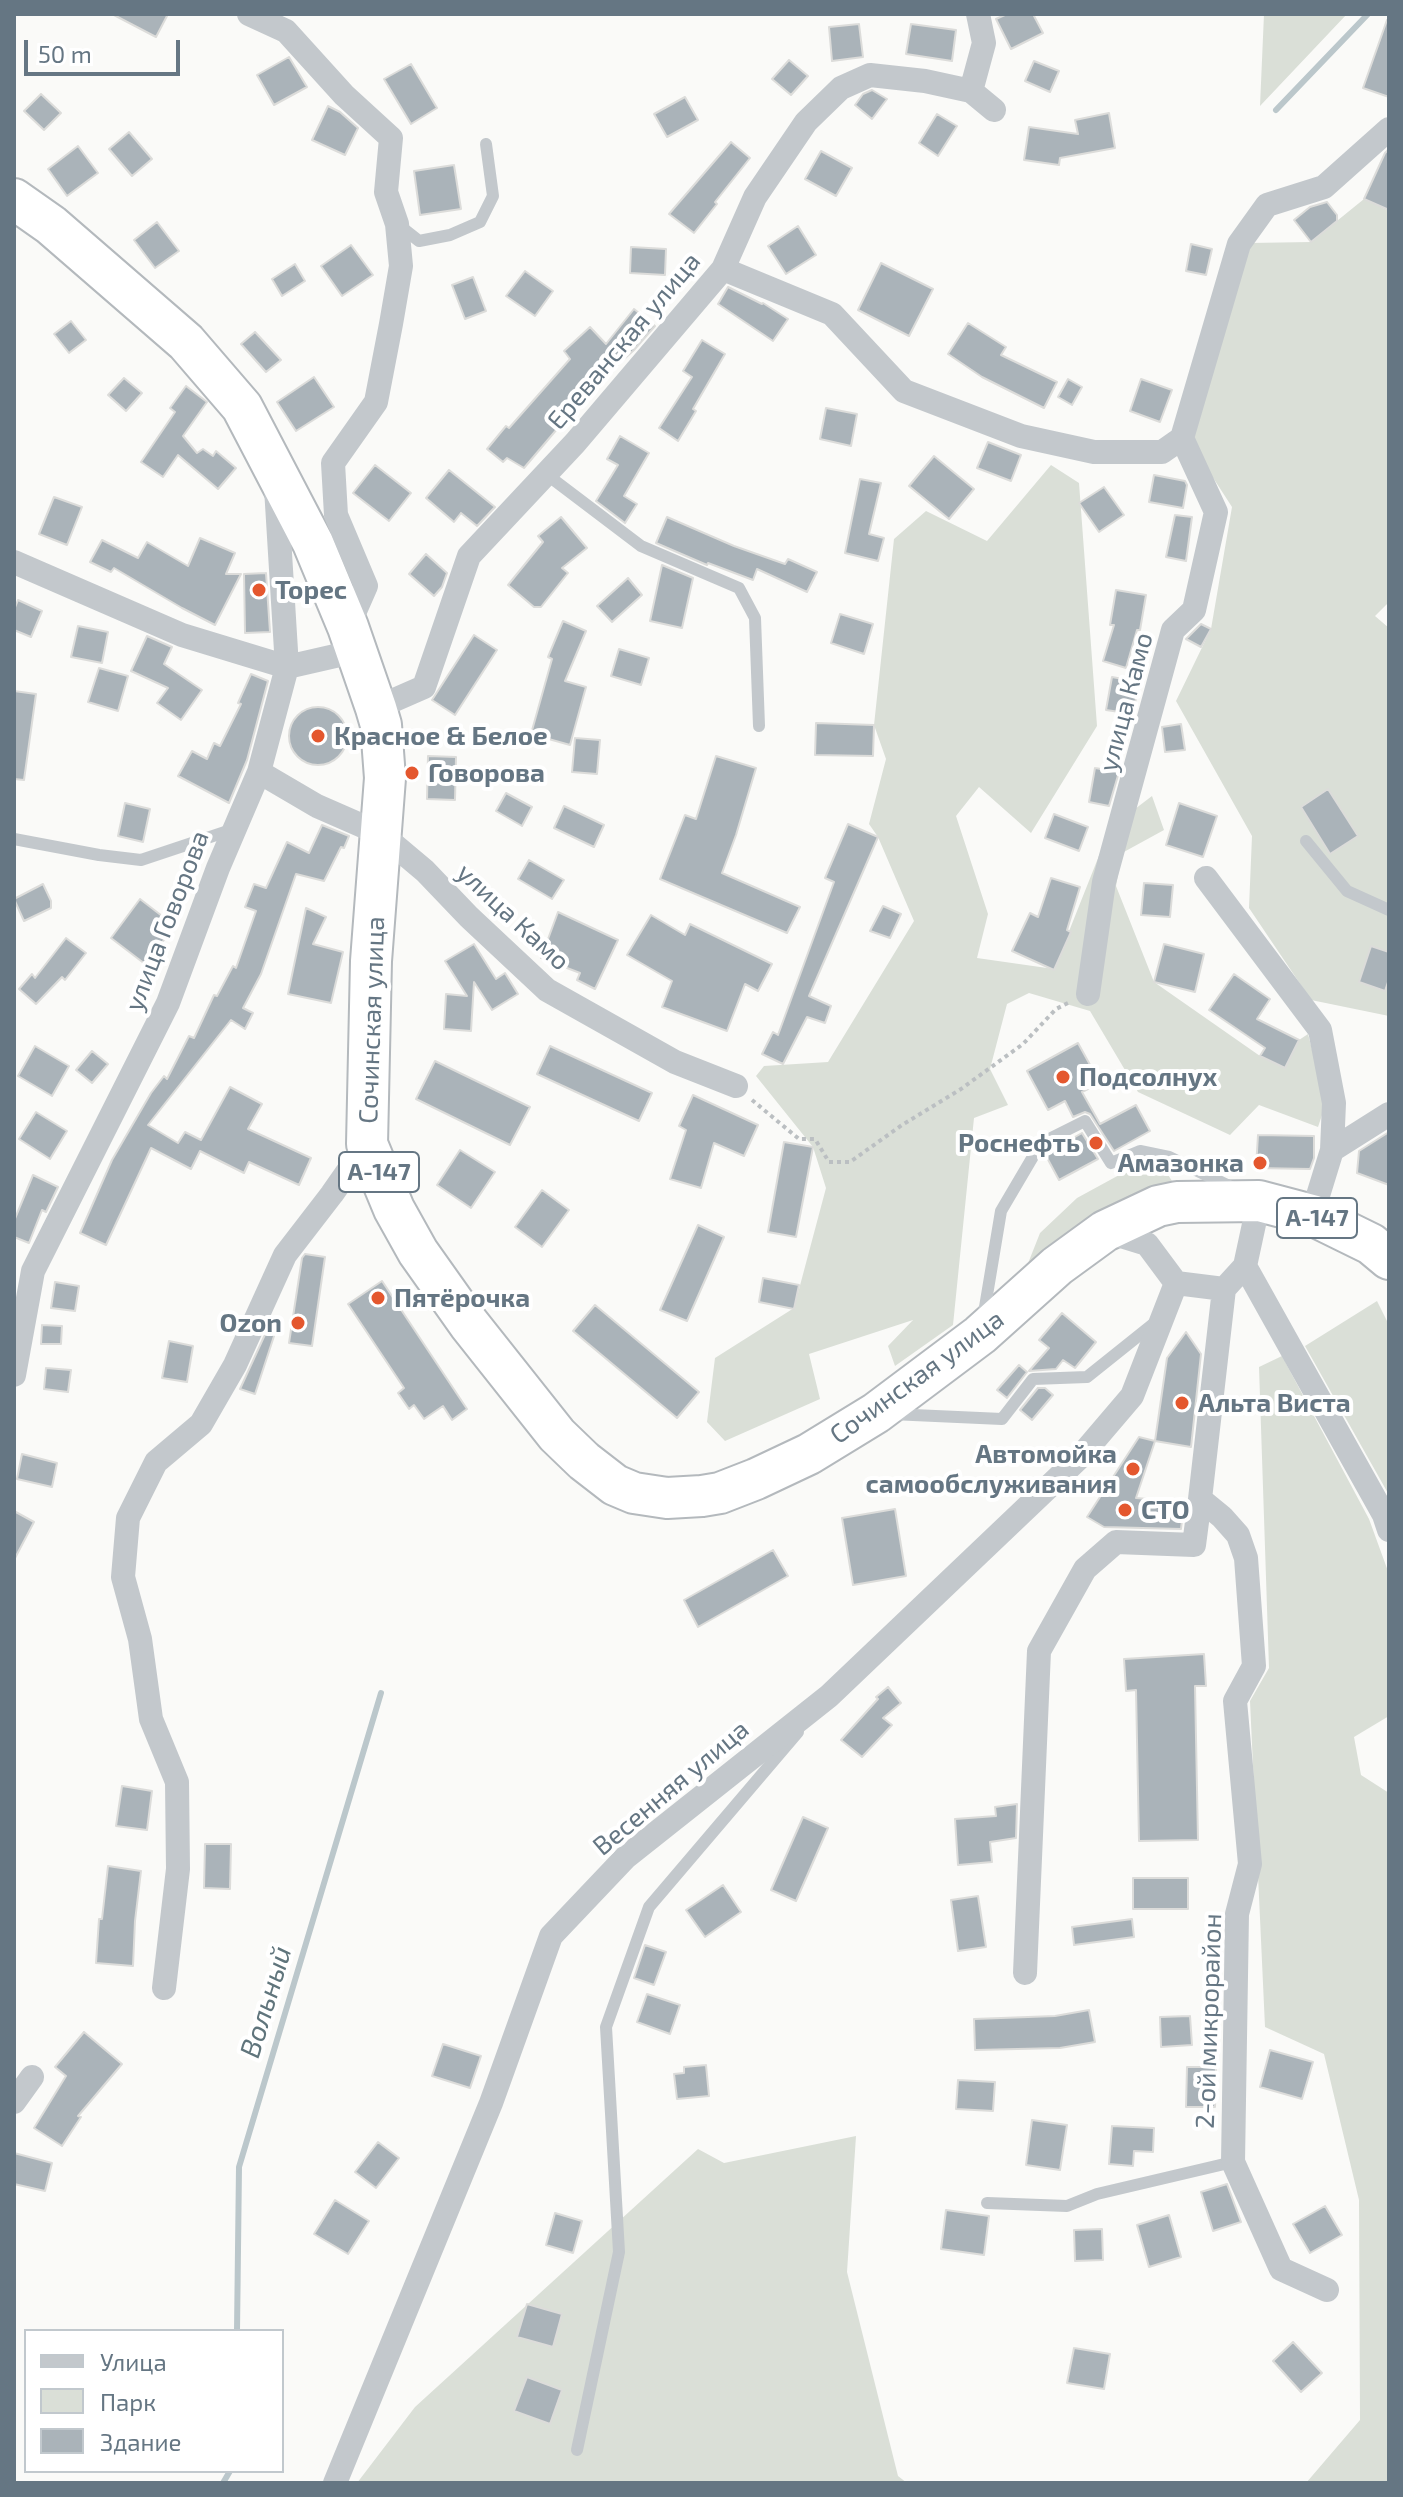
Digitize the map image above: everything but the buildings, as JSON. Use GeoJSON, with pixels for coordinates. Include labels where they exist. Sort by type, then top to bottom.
{"type":"FeatureCollection","features":[{"type":"Feature","properties":{"kind":"highway","name":"Сочинская улица"},"geometry":{"type":"LineString","coordinates":[[14,199],[75,245],[186,342],[242,407],[313,543],[353,639],[381,725],[385,778],[371,961],[367,1144],[394,1209],[418,1252],[469,1324],[557,1435],[584,1461],[615,1485],[634,1493],[667,1498],[720,1493],[756,1479],[809,1454],[876,1413],[980,1335],[1057,1266],[1105,1231],[1158,1206],[1177,1202],[1248,1200]]}},
{"type":"Feature","properties":{"kind":"highway","name":"А-147"},"geometry":{"type":"LineString","coordinates":[[1248,1200],[1312,1215],[1371,1244],[1389,1259]]}},
{"type":"Feature","properties":{"kind":"street"},"geometry":{"type":"LineString","coordinates":[[14,562],[182,635],[287,667],[353,639],[366,586],[336,515],[333,463],[376,402],[401,266],[397,224],[386,192],[391,138],[344,95],[279,22],[249,14]]}},
{"type":"Feature","properties":{"kind":"street"},"geometry":{"type":"LineString","coordinates":[[978,14],[984,43],[971,91],[994,110]]}},
{"type":"Feature","properties":{"kind":"street","name":"Ереванская улица"},"geometry":{"type":"LineString","coordinates":[[376,708],[424,687],[469,556],[546,474],[723,269],[755,197],[806,122],[841,88],[870,75],[925,81],[971,91]]}},
{"type":"Feature","properties":{"kind":"street"},"geometry":{"type":"LineString","coordinates":[[723,269],[832,314],[904,391],[1021,436],[1094,452],[1162,452],[1182,438],[1239,244],[1267,205],[1324,187],[1389,129]]}},
{"type":"Feature","properties":{"kind":"street","name":"улица Камо"},"geometry":{"type":"LineString","coordinates":[[1088,994],[1104,882],[1173,630],[1194,610],[1216,512],[1182,438]]}},
{"type":"Feature","properties":{"kind":"street","name":"улица Говорова"},"geometry":{"type":"LineString","coordinates":[[14,1375],[33,1271],[168,1003],[259,772],[287,667],[274,466]]}},
{"type":"Feature","properties":{"kind":"street","name":"улица Камо"},"geometry":{"type":"LineString","coordinates":[[259,772],[317,806],[381,834],[425,871],[547,990],[675,1062],[736,1086]]}},
{"type":"Feature","properties":{"kind":"street"},"geometry":{"type":"LineString","coordinates":[[1206,878],[1320,1030],[1334,1103],[1332,1150],[1312,1215]]}},
{"type":"Feature","properties":{"kind":"street"},"geometry":{"type":"LineString","coordinates":[[1332,1150],[1389,1114]]}},
{"type":"Feature","properties":{"kind":"street"},"geometry":{"type":"LineString","coordinates":[[164,1988],[178,1869],[177,1782],[151,1719],[140,1639],[123,1577],[128,1518],[156,1462],[201,1424],[235,1365],[285,1255],[367,1144]]}},
{"type":"Feature","properties":{"kind":"street"},"geometry":{"type":"LineString","coordinates":[[1248,1200],[1245,1266],[1384,1515],[1389,1530]]}},
{"type":"Feature","properties":{"kind":"street"},"geometry":{"type":"LineString","coordinates":[[1105,1231],[1147,1244],[1176,1283],[1224,1289]]}},
{"type":"Feature","properties":{"kind":"street"},"geometry":{"type":"LineString","coordinates":[[1025,1973],[1039,1651],[1085,1569],[1116,1542],[1194,1545],[1224,1289],[1245,1266]]}},
{"type":"Feature","properties":{"kind":"street","name":"Весенняя улица"},"geometry":{"type":"LineString","coordinates":[[335,2483],[491,2103],[551,1936],[626,1857],[829,1696],[1080,1457],[1132,1396],[1176,1283]]}},
{"type":"Feature","properties":{"kind":"street","name":"2-ой микрорайон"},"geometry":{"type":"LineString","coordinates":[[1200,1499],[1238,1535],[1246,1558],[1254,1666],[1235,1701],[1250,1864],[1237,1914],[1233,2162],[1281,2269],[1327,2290]]}},
{"type":"Feature","properties":{"kind":"street"},"geometry":{"type":"LineString","coordinates":[[14,2102],[32,2077]]}},
{"type":"Feature","properties":{"kind":"lane"},"geometry":{"type":"LineString","coordinates":[[397,224],[419,241],[450,235],[480,222],[493,196],[486,144]]}},
{"type":"Feature","properties":{"kind":"lane"},"geometry":{"type":"LineString","coordinates":[[546,474],[641,546],[739,588],[755,618],[759,726]]}},
{"type":"Feature","properties":{"kind":"lane"},"geometry":{"type":"LineString","coordinates":[[14,839],[141,860],[234,829]]}},
{"type":"Feature","properties":{"kind":"lane"},"geometry":{"type":"LineString","coordinates":[[1306,841],[1347,891],[1389,910]]}},
{"type":"Feature","properties":{"kind":"lane"},"geometry":{"type":"LineString","coordinates":[[980,1335],[1001,1211],[1041,1143],[1085,1121],[1111,1163],[1140,1151],[1169,1157],[1248,1200]]}},
{"type":"Feature","properties":{"kind":"lane"},"geometry":{"type":"LineString","coordinates":[[876,1413],[1002,1419],[1033,1379],[1087,1377],[1163,1315]]}},
{"type":"Feature","properties":{"kind":"lane"},"geometry":{"type":"LineString","coordinates":[[577,2450],[619,2252],[606,2027],[649,1907],[829,1696]]}},
{"type":"Feature","properties":{"kind":"lane"},"geometry":{"type":"LineString","coordinates":[[987,2203],[1067,2206],[1097,2194],[1233,2162]]}},
{"type":"Feature","properties":{"kind":"path"},"geometry":{"type":"LineString","coordinates":[[736,1086],[799,1139],[815,1139],[829,1162],[850,1162],[1023,1044],[1056,1009],[1088,994]]}},
{"type":"Feature","properties":{"kind":"green space"},"geometry":{"type":"Polygon","coordinates":[[[1264,14],[1347,14],[1260,106],[1264,14]]]}},
{"type":"Feature","properties":{"kind":"green space"},"geometry":{"type":"Polygon","coordinates":[[[1364,199],[1387,210],[1389,208],[1389,602],[1375,616],[1389,628],[1389,1016],[1311,1000],[1249,908],[1252,836],[1176,701],[1211,629],[1232,507],[1190,442],[1249,243],[1311,242],[1364,199]]]}},
{"type":"Feature","properties":{"kind":"green space"},"geometry":{"type":"Polygon","coordinates":[[[1051,465],[1079,483],[1097,726],[1031,833],[979,787],[956,816],[988,914],[977,958],[1054,969],[1110,828],[1152,796],[1164,830],[1122,853],[1116,886],[1154,982],[1260,1056],[1284,1068],[1299,1040],[1308,1034],[1326,1103],[1318,1127],[1259,1105],[1230,1135],[1138,1092],[1090,1011],[1029,993],[1007,1004],[990,1069],[1008,1105],[974,1118],[953,1325],[895,1366],[888,1346],[913,1320],[809,1354],[820,1399],[725,1441],[707,1422],[715,1358],[794,1308],[826,1188],[813,1147],[756,1076],[764,1066],[828,1062],[914,921],[878,837],[869,824],[886,759],[874,725],[894,539],[926,511],[987,541],[1051,465]]]}},
{"type":"Feature","properties":{"kind":"green space"},"geometry":{"type":"Polygon","coordinates":[[[1163,1167],[1172,1181],[1114,1208],[1025,1271],[1040,1233],[1077,1198],[1121,1174],[1163,1167]]]}},
{"type":"Feature","properties":{"kind":"green space"},"geometry":{"type":"Polygon","coordinates":[[[1377,1301],[1389,1325],[1389,1495],[1305,1346],[1377,1301]]]}},
{"type":"Feature","properties":{"kind":"green space"},"geometry":{"type":"Polygon","coordinates":[[[1282,1356],[1369,1519],[1389,1574],[1389,1716],[1354,1737],[1361,1775],[1389,1793],[1389,2483],[1306,2483],[1360,2420],[1359,2200],[1324,2054],[1265,2027],[1250,1701],[1269,1668],[1259,1367],[1282,1356]]]}},
{"type":"Feature","properties":{"kind":"green space"},"geometry":{"type":"Polygon","coordinates":[[[856,2136],[847,2272],[898,2476],[907,2483],[357,2483],[415,2407],[698,2149],[724,2163],[856,2136]]]}},
{"type":"Feature","properties":{"kind":"waterway","name":"Вольный"},"geometry":{"type":"LineString","coordinates":[[1276,110],[1368,14]]}},
{"type":"Feature","properties":{"kind":"waterway","name":"Вольный"},"geometry":{"type":"LineString","coordinates":[[237,2329],[239,2167],[381,1693]]}},
{"type":"Feature","properties":{"kind":"waterway","name":"Вольный"},"geometry":{"type":"LineString","coordinates":[[223,2483],[229,2473]]}},
{"type":"Feature","properties":{"kind":"place","name":"Торес"},"geometry":{"type":"Point","coordinates":[259,590]}},
{"type":"Feature","properties":{"kind":"place","name":"Красное & Белое"},"geometry":{"type":"Point","coordinates":[318,736]}},
{"type":"Feature","properties":{"kind":"place","name":"Говорова"},"geometry":{"type":"Point","coordinates":[412,773]}},
{"type":"Feature","properties":{"kind":"place","name":"Подсолнух"},"geometry":{"type":"Point","coordinates":[1063,1077]}},
{"type":"Feature","properties":{"kind":"place","name":"Роснефть"},"geometry":{"type":"Point","coordinates":[1096,1143]}},
{"type":"Feature","properties":{"kind":"place","name":"Амазонка"},"geometry":{"type":"Point","coordinates":[1260,1163]}},
{"type":"Feature","properties":{"kind":"place","name":"Пятёрочка"},"geometry":{"type":"Point","coordinates":[378,1298]}},
{"type":"Feature","properties":{"kind":"place","name":"Ozon"},"geometry":{"type":"Point","coordinates":[298,1323]}},
{"type":"Feature","properties":{"kind":"place","name":"Альта Виста"},"geometry":{"type":"Point","coordinates":[1182,1403]}},
{"type":"Feature","properties":{"kind":"place","name":"Автомойка самообслуживания"},"geometry":{"type":"Point","coordinates":[1133,1469]}},
{"type":"Feature","properties":{"kind":"place","name":"СТО"},"geometry":{"type":"Point","coordinates":[1125,1510]}}]}
